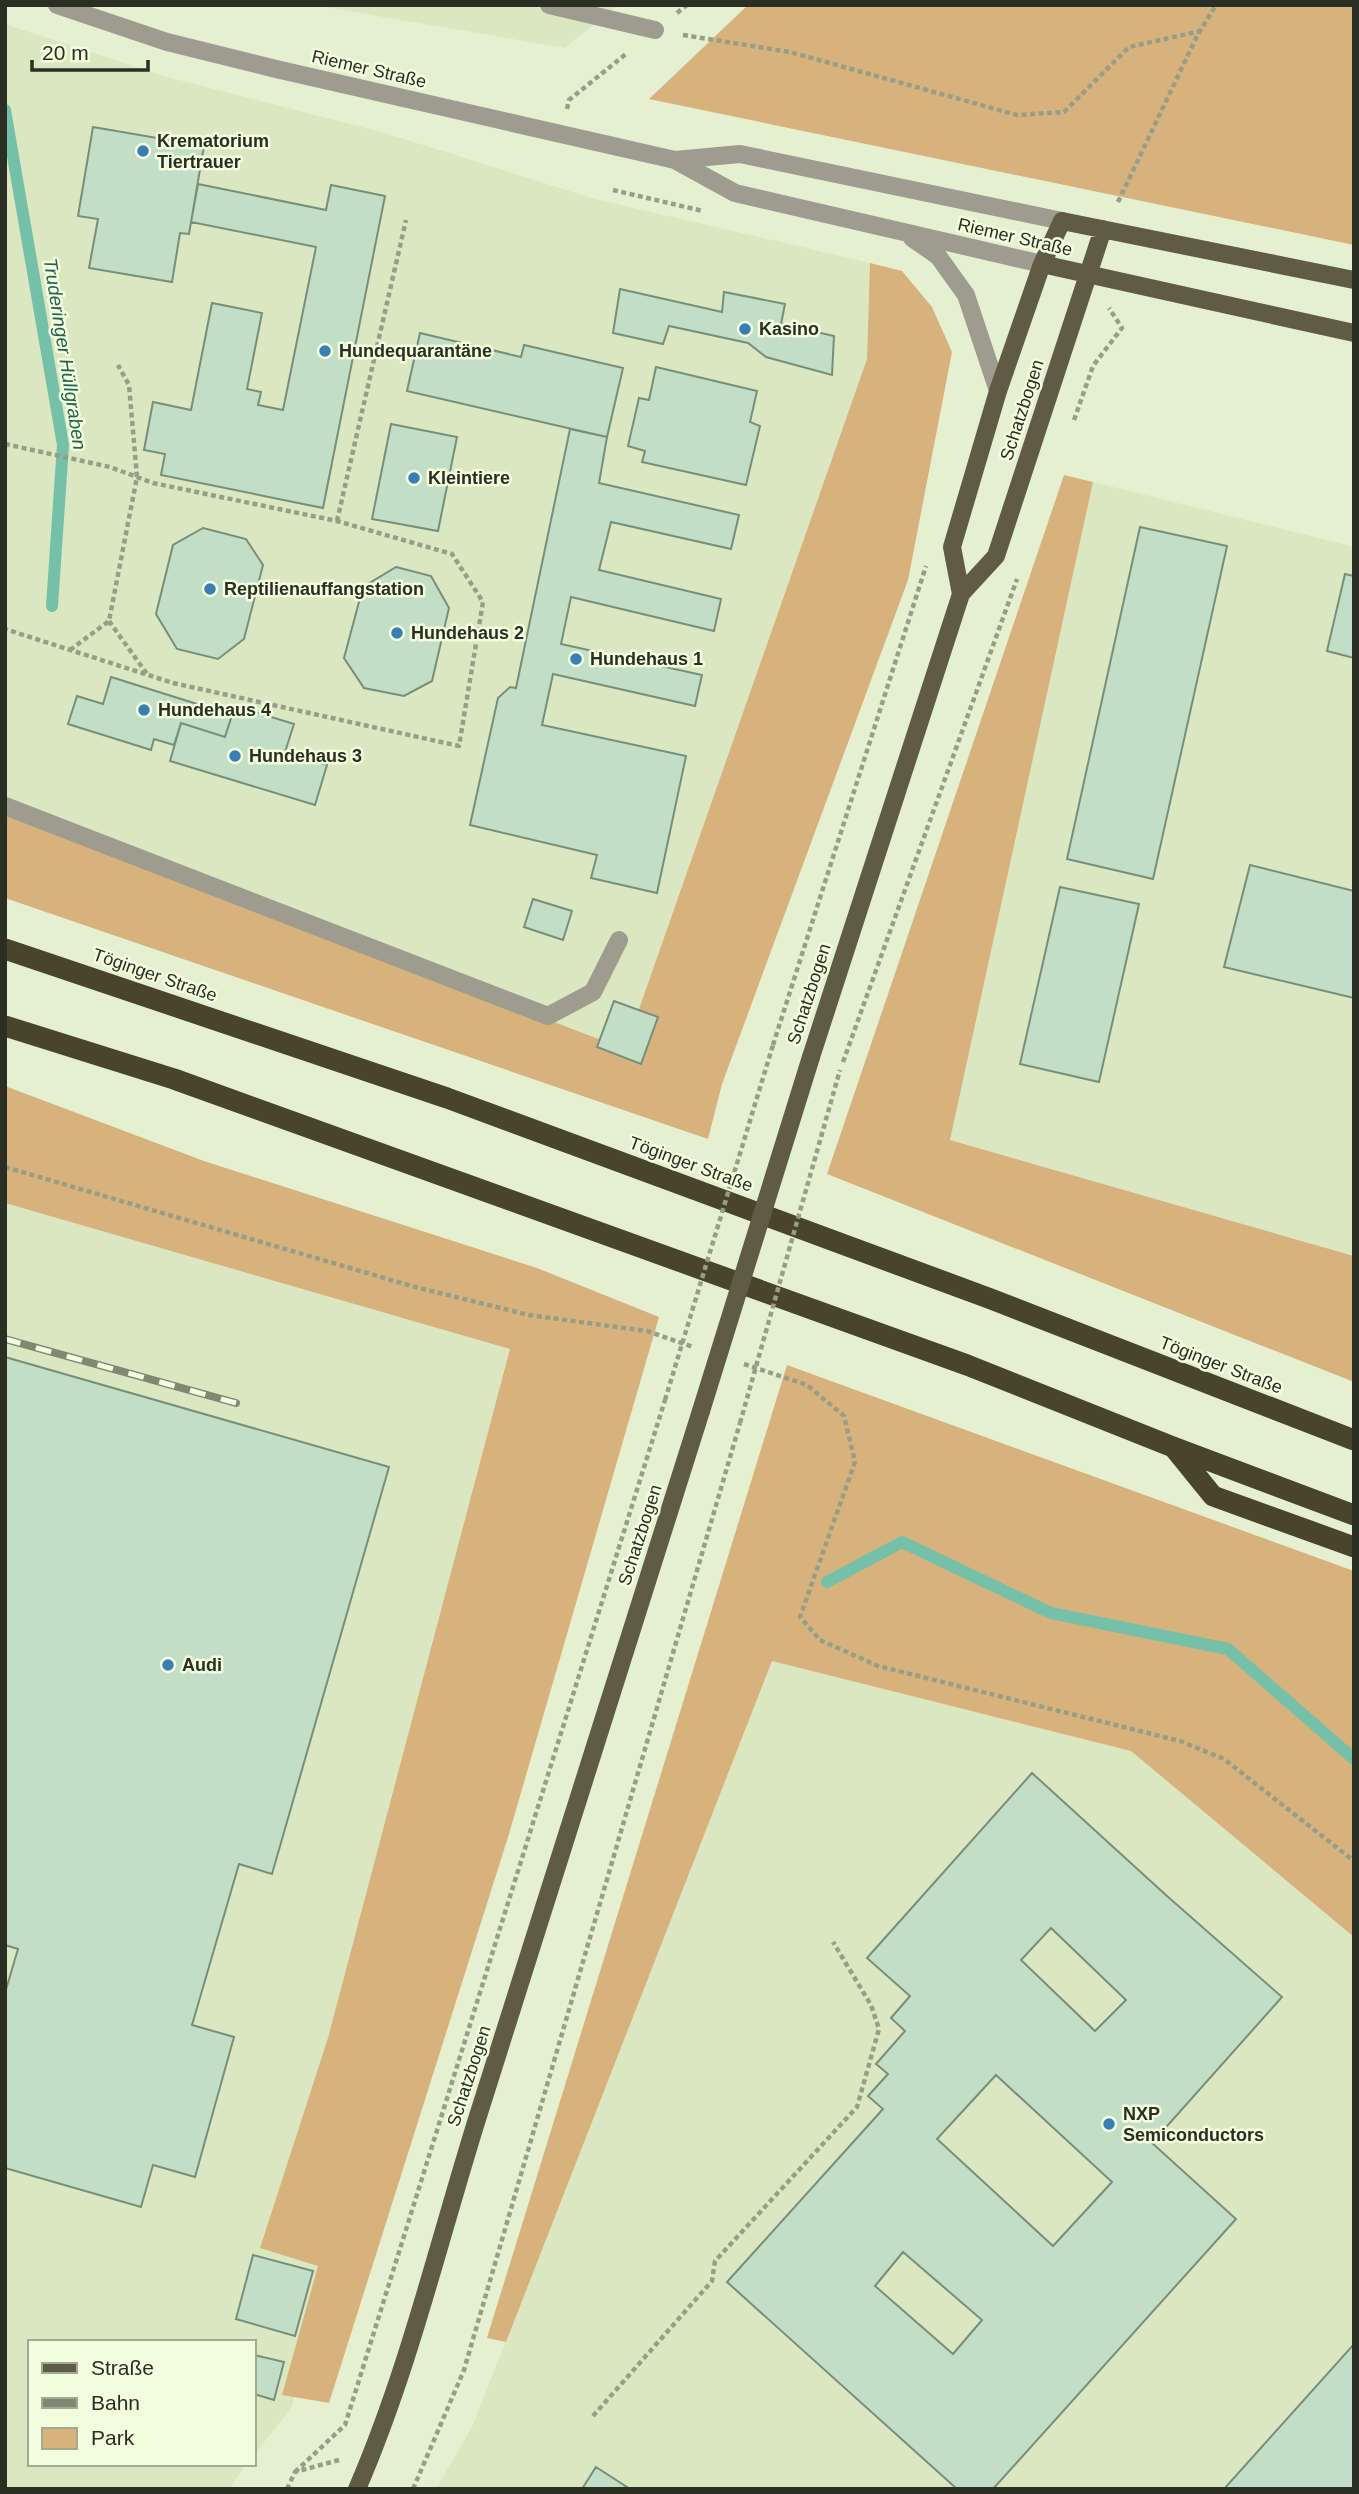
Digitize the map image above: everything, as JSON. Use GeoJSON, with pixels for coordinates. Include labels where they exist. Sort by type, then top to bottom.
{"type":"FeatureCollection","features":[{"type":"Feature","properties":{"kind":"highway","name":"Töginger Straße"},"geometry":{"type":"LineString","coordinates":[[5,949],[447,1098],[991,1299],[1354,1440]]}},
{"type":"Feature","properties":{"kind":"highway"},"geometry":{"type":"LineString","coordinates":[[5,1026],[174,1079],[502,1196],[967,1365],[1354,1515]]}},
{"type":"Feature","properties":{"kind":"highway"},"geometry":{"type":"LineString","coordinates":[[1173,1447],[1213,1496],[1354,1547]]}},
{"type":"Feature","properties":{"kind":"main road","name":"Riemer Straße"},"geometry":{"type":"LineString","coordinates":[[1062,220],[1354,280]]}},
{"type":"Feature","properties":{"kind":"main road","name":"Schatzbogen"},"geometry":{"type":"LineString","coordinates":[[961,594],[952,547],[998,391],[1042,264],[1062,220]]}},
{"type":"Feature","properties":{"kind":"main road","name":"Schatzbogen"},"geometry":{"type":"LineString","coordinates":[[357,2489],[374,2450],[407,2354],[467,2151],[811,1057],[961,594],[996,556],[1102,229]]}},
{"type":"Feature","properties":{"kind":"main road","name":"Riemer Straße"},"geometry":{"type":"LineString","coordinates":[[1042,264],[1354,333]]}},
{"type":"Feature","properties":{"kind":"street","name":"Riemer Straße"},"geometry":{"type":"LineString","coordinates":[[57,5],[179,45],[675,160],[735,193],[1042,264]]}},
{"type":"Feature","properties":{"kind":"street"},"geometry":{"type":"LineString","coordinates":[[549,5],[655,30]]}},
{"type":"Feature","properties":{"kind":"street","name":"Riemer Straße"},"geometry":{"type":"LineString","coordinates":[[675,160],[740,154],[1062,220]]}},
{"type":"Feature","properties":{"kind":"street"},"geometry":{"type":"LineString","coordinates":[[904,232],[938,256],[966,295],[998,391]]}},
{"type":"Feature","properties":{"kind":"street"},"geometry":{"type":"LineString","coordinates":[[5,806],[548,1016],[593,992],[619,940]]}},
{"type":"Feature","properties":{"kind":"path"},"geometry":{"type":"LineString","coordinates":[[560,134],[569,100],[687,5]]}},
{"type":"Feature","properties":{"kind":"path"},"geometry":{"type":"LineString","coordinates":[[1118,202],[1200,31],[1216,5]]}},
{"type":"Feature","properties":{"kind":"path"},"geometry":{"type":"LineString","coordinates":[[655,30],[790,52],[1017,115],[1064,112],[1129,47],[1200,31]]}},
{"type":"Feature","properties":{"kind":"path"},"geometry":{"type":"LineString","coordinates":[[337,521],[406,220]]}},
{"type":"Feature","properties":{"kind":"path"},"geometry":{"type":"LineString","coordinates":[[1070,431],[1093,366],[1122,328]]}},
{"type":"Feature","properties":{"kind":"path"},"geometry":{"type":"LineString","coordinates":[[69,651],[109,621],[137,477],[129,385],[118,365]]}},
{"type":"Feature","properties":{"kind":"path"},"geometry":{"type":"LineString","coordinates":[[5,629],[173,683],[459,746],[483,602],[452,554],[337,521],[153,483],[110,467],[8,445]]}},
{"type":"Feature","properties":{"kind":"path"},"geometry":{"type":"LineString","coordinates":[[287,2489],[295,2472],[345,2425],[665,1401],[772,1045],[928,561]]}},
{"type":"Feature","properties":{"kind":"path"},"geometry":{"type":"LineString","coordinates":[[413,2489],[464,2370],[740,1423],[841,1066],[1019,574]]}},
{"type":"Feature","properties":{"kind":"path"},"geometry":{"type":"LineString","coordinates":[[109,621],[148,675]]}},
{"type":"Feature","properties":{"kind":"path"},"geometry":{"type":"LineString","coordinates":[[5,1167],[415,1287],[529,1315],[648,1331]]}},
{"type":"Feature","properties":{"kind":"path"},"geometry":{"type":"LineString","coordinates":[[807,1385],[844,1416],[855,1462],[800,1617],[820,1640],[878,1667],[1180,1741],[1235,1768],[1354,1861]]}},
{"type":"Feature","properties":{"kind":"path"},"geometry":{"type":"LineString","coordinates":[[593,2416],[712,2281],[715,2261],[857,2107],[880,2029],[871,2005],[833,1942]]}},
{"type":"Feature","properties":{"kind":"path"},"geometry":{"type":"LineString","coordinates":[[295,2472],[374,2450]]}},
{"type":"Feature","properties":{"kind":"shaded area"},"geometry":{"type":"Polygon","coordinates":[[[313,5],[618,5],[565,48],[313,5]]]}},
{"type":"Feature","properties":{"kind":"shaded area"},"geometry":{"type":"Polygon","coordinates":[[[5,24],[167,77],[385,133],[595,199],[870,263],[867,359],[625,1049],[5,813],[5,24]]]}},
{"type":"Feature","properties":{"kind":"shaded area"},"geometry":{"type":"Polygon","coordinates":[[[1093,482],[1354,547],[1354,1256],[950,1140],[1093,482]]]}},
{"type":"Feature","properties":{"kind":"shaded area"},"geometry":{"type":"Polygon","coordinates":[[[5,1203],[522,1352],[292,2407],[256,2452],[256,2340],[28,2340],[28,2466],[245,2466],[229,2489],[5,2489],[5,1203]]]}},
{"type":"Feature","properties":{"kind":"shaded area"},"geometry":{"type":"Polygon","coordinates":[[[772,1661],[1131,1751],[1354,1937],[1354,2489],[436,2489],[473,2425],[772,1661]]]}},
{"type":"Feature","properties":{"kind":"green space"},"geometry":{"type":"Polygon","coordinates":[[[748,5],[1354,5],[1354,245],[649,99],[748,5]]]}},
{"type":"Feature","properties":{"kind":"green space"},"geometry":{"type":"Polygon","coordinates":[[[870,263],[902,271],[932,307],[952,352],[908,580],[722,1084],[708,1139],[5,898],[5,813],[625,1049],[867,359],[870,263]]]}},
{"type":"Feature","properties":{"kind":"green space"},"geometry":{"type":"Polygon","coordinates":[[[1064,475],[1093,482],[950,1140],[1354,1256],[1354,1382],[827,1174],[1064,475]]]}},
{"type":"Feature","properties":{"kind":"green space"},"geometry":{"type":"Polygon","coordinates":[[[5,1086],[204,1161],[537,1268],[659,1317],[509,1834],[329,2403],[282,2395],[318,2266],[260,2248],[328,2038],[510,1349],[5,1203],[5,1086]]]}},
{"type":"Feature","properties":{"kind":"green space"},"geometry":{"type":"Polygon","coordinates":[[[787,1365],[1354,1571],[1354,1937],[1131,1751],[772,1661],[506,2342],[487,2338],[787,1365]]]}},
{"type":"Feature","properties":{"kind":"building"},"geometry":{"type":"Polygon","coordinates":[[[93,127],[204,146],[189,234],[180,233],[172,282],[89,268],[98,219],[78,216],[93,127]]]}},
{"type":"Feature","properties":{"kind":"building","name":"Hundequarantäne"},"geometry":{"type":"Polygon","coordinates":[[[198,184],[326,210],[331,185],[385,196],[323,508],[161,475],[165,454],[144,450],[153,402],[191,410],[212,303],[262,313],[247,389],[261,392],[258,405],[283,410],[316,247],[191,222],[198,184]]]}},
{"type":"Feature","properties":{"kind":"building","name":"Kasino"},"geometry":{"type":"Polygon","coordinates":[[[620,289],[722,312],[724,292],[785,304],[781,324],[834,336],[832,375],[766,357],[748,343],[669,326],[663,344],[613,333],[620,289]]]}},
{"type":"Feature","properties":{"kind":"building"},"geometry":{"type":"Polygon","coordinates":[[[420,333],[521,357],[524,345],[623,368],[607,437],[407,391],[420,333]]]}},
{"type":"Feature","properties":{"kind":"building"},"geometry":{"type":"Polygon","coordinates":[[[656,367],[757,391],[750,422],[760,426],[746,485],[642,462],[645,451],[628,446],[639,398],[649,400],[656,367]]]}},
{"type":"Feature","properties":{"kind":"building","name":"Kleintiere"},"geometry":{"type":"Polygon","coordinates":[[[391,424],[457,437],[438,531],[372,519],[391,424]]]}},
{"type":"Feature","properties":{"kind":"building","name":"Hundehaus 1"},"geometry":{"type":"Polygon","coordinates":[[[570,429],[607,437],[599,483],[739,515],[731,549],[611,522],[599,570],[721,599],[714,631],[571,597],[561,644],[702,675],[695,706],[553,674],[542,725],[686,756],[657,893],[591,878],[597,855],[470,825],[498,698],[510,687],[516,688],[570,429]]]}},
{"type":"Feature","properties":{"kind":"building"},"geometry":{"type":"Polygon","coordinates":[[[1140,527],[1227,546],[1153,879],[1067,859],[1140,527]]]}},
{"type":"Feature","properties":{"kind":"building","name":"Reptilienauffangstation"},"geometry":{"type":"Polygon","coordinates":[[[203,528],[246,539],[263,565],[244,639],[218,659],[177,649],[156,614],[173,545],[203,528]]]}},
{"type":"Feature","properties":{"kind":"building","name":"Hundehaus 2"},"geometry":{"type":"Polygon","coordinates":[[[396,567],[431,576],[449,608],[432,681],[404,696],[364,688],[344,658],[363,587],[396,567]]]}},
{"type":"Feature","properties":{"kind":"building"},"geometry":{"type":"Polygon","coordinates":[[[1345,574],[1354,576],[1354,658],[1327,651],[1345,574]]]}},
{"type":"Feature","properties":{"kind":"building","name":"Hundehaus 4"},"geometry":{"type":"Polygon","coordinates":[[[111,677],[232,715],[225,737],[181,723],[174,745],[154,739],[151,750],[68,724],[77,696],[103,704],[111,677]]]}},
{"type":"Feature","properties":{"kind":"building","name":"Hundehaus 3"},"geometry":{"type":"Polygon","coordinates":[[[235,706],[294,724],[285,752],[327,765],[315,805],[170,761],[181,723],[225,737],[235,706]]]}},
{"type":"Feature","properties":{"kind":"building"},"geometry":{"type":"Polygon","coordinates":[[[1250,865],[1354,891],[1354,998],[1224,967],[1250,865]]]}},
{"type":"Feature","properties":{"kind":"building"},"geometry":{"type":"Polygon","coordinates":[[[1060,887],[1139,904],[1099,1082],[1020,1064],[1060,887]]]}},
{"type":"Feature","properties":{"kind":"building"},"geometry":{"type":"Polygon","coordinates":[[[533,899],[572,911],[563,940],[524,927],[533,899]]]}},
{"type":"Feature","properties":{"kind":"building"},"geometry":{"type":"Polygon","coordinates":[[[614,1001],[658,1017],[641,1064],[597,1047],[614,1001]]]}},
{"type":"Feature","properties":{"kind":"building","name":"Audi"},"geometry":{"type":"Polygon","coordinates":[[[5,1357],[389,1467],[272,1874],[239,1864],[192,2025],[234,2037],[195,2177],[153,2165],[141,2207],[5,2168],[5,1993],[18,1949],[5,1945],[5,1357]]]}},
{"type":"Feature","properties":{"kind":"building","name":"NXP Semiconductors"},"geometry":{"type":"Polygon","coordinates":[[[1032,1773],[1282,1997],[1152,2143],[1236,2219],[993,2489],[957,2489],[727,2282],[883,2109],[868,2096],[888,2074],[876,2064],[905,2031],[891,2018],[910,1996],[867,1958],[1032,1773]],[[1051,1928],[1021,1960],[1095,2031],[1126,2000],[1051,1928]],[[996,2075],[937,2139],[1053,2246],[1112,2182],[996,2075]],[[903,2252],[875,2286],[953,2354],[982,2320],[903,2252]]]}},
{"type":"Feature","properties":{"kind":"building"},"geometry":{"type":"Polygon","coordinates":[[[253,2255],[313,2271],[295,2336],[236,2319],[253,2255]]]}},
{"type":"Feature","properties":{"kind":"building"},"geometry":{"type":"Polygon","coordinates":[[[1354,2344],[1354,2489],[1224,2489],[1354,2344]]]}},
{"type":"Feature","properties":{"kind":"building"},"geometry":{"type":"Polygon","coordinates":[[[256,2355],[284,2362],[274,2400],[256,2395],[256,2355]]]}},
{"type":"Feature","properties":{"kind":"building"},"geometry":{"type":"Polygon","coordinates":[[[596,2467],[630,2489],[582,2489],[596,2467]]]}},
{"type":"Feature","properties":{"kind":"waterway","name":"Truderinger Hüllgraben"},"geometry":{"type":"LineString","coordinates":[[5,110],[63,445],[52,606]]}},
{"type":"Feature","properties":{"kind":"waterway","name":"Truderinger Hüllgraben"},"geometry":{"type":"LineString","coordinates":[[827,1582],[902,1542],[1051,1613],[1228,1649],[1354,1759]]}},
{"type":"Feature","properties":{"kind":"railway"},"geometry":{"type":"LineString","coordinates":[[5,1339],[236,1403]]}},
{"type":"Feature","properties":{"kind":"place","name":"Krematorium Tiertrauer"},"geometry":{"type":"Point","coordinates":[143,151]}},
{"type":"Feature","properties":{"kind":"place","name":"Kasino"},"geometry":{"type":"Point","coordinates":[745,329]}},
{"type":"Feature","properties":{"kind":"place","name":"Hundequarantäne"},"geometry":{"type":"Point","coordinates":[325,351]}},
{"type":"Feature","properties":{"kind":"place","name":"Kleintiere"},"geometry":{"type":"Point","coordinates":[414,478]}},
{"type":"Feature","properties":{"kind":"place","name":"Reptilienauffangstation"},"geometry":{"type":"Point","coordinates":[210,589]}},
{"type":"Feature","properties":{"kind":"place","name":"Hundehaus 2"},"geometry":{"type":"Point","coordinates":[397,633]}},
{"type":"Feature","properties":{"kind":"place","name":"Hundehaus 1"},"geometry":{"type":"Point","coordinates":[576,659]}},
{"type":"Feature","properties":{"kind":"place","name":"Hundehaus 4"},"geometry":{"type":"Point","coordinates":[144,710]}},
{"type":"Feature","properties":{"kind":"place","name":"Hundehaus 3"},"geometry":{"type":"Point","coordinates":[235,756]}},
{"type":"Feature","properties":{"kind":"place","name":"Audi"},"geometry":{"type":"Point","coordinates":[168,1665]}},
{"type":"Feature","properties":{"kind":"place","name":"NXP Semiconductors"},"geometry":{"type":"Point","coordinates":[1109,2124]}}]}
